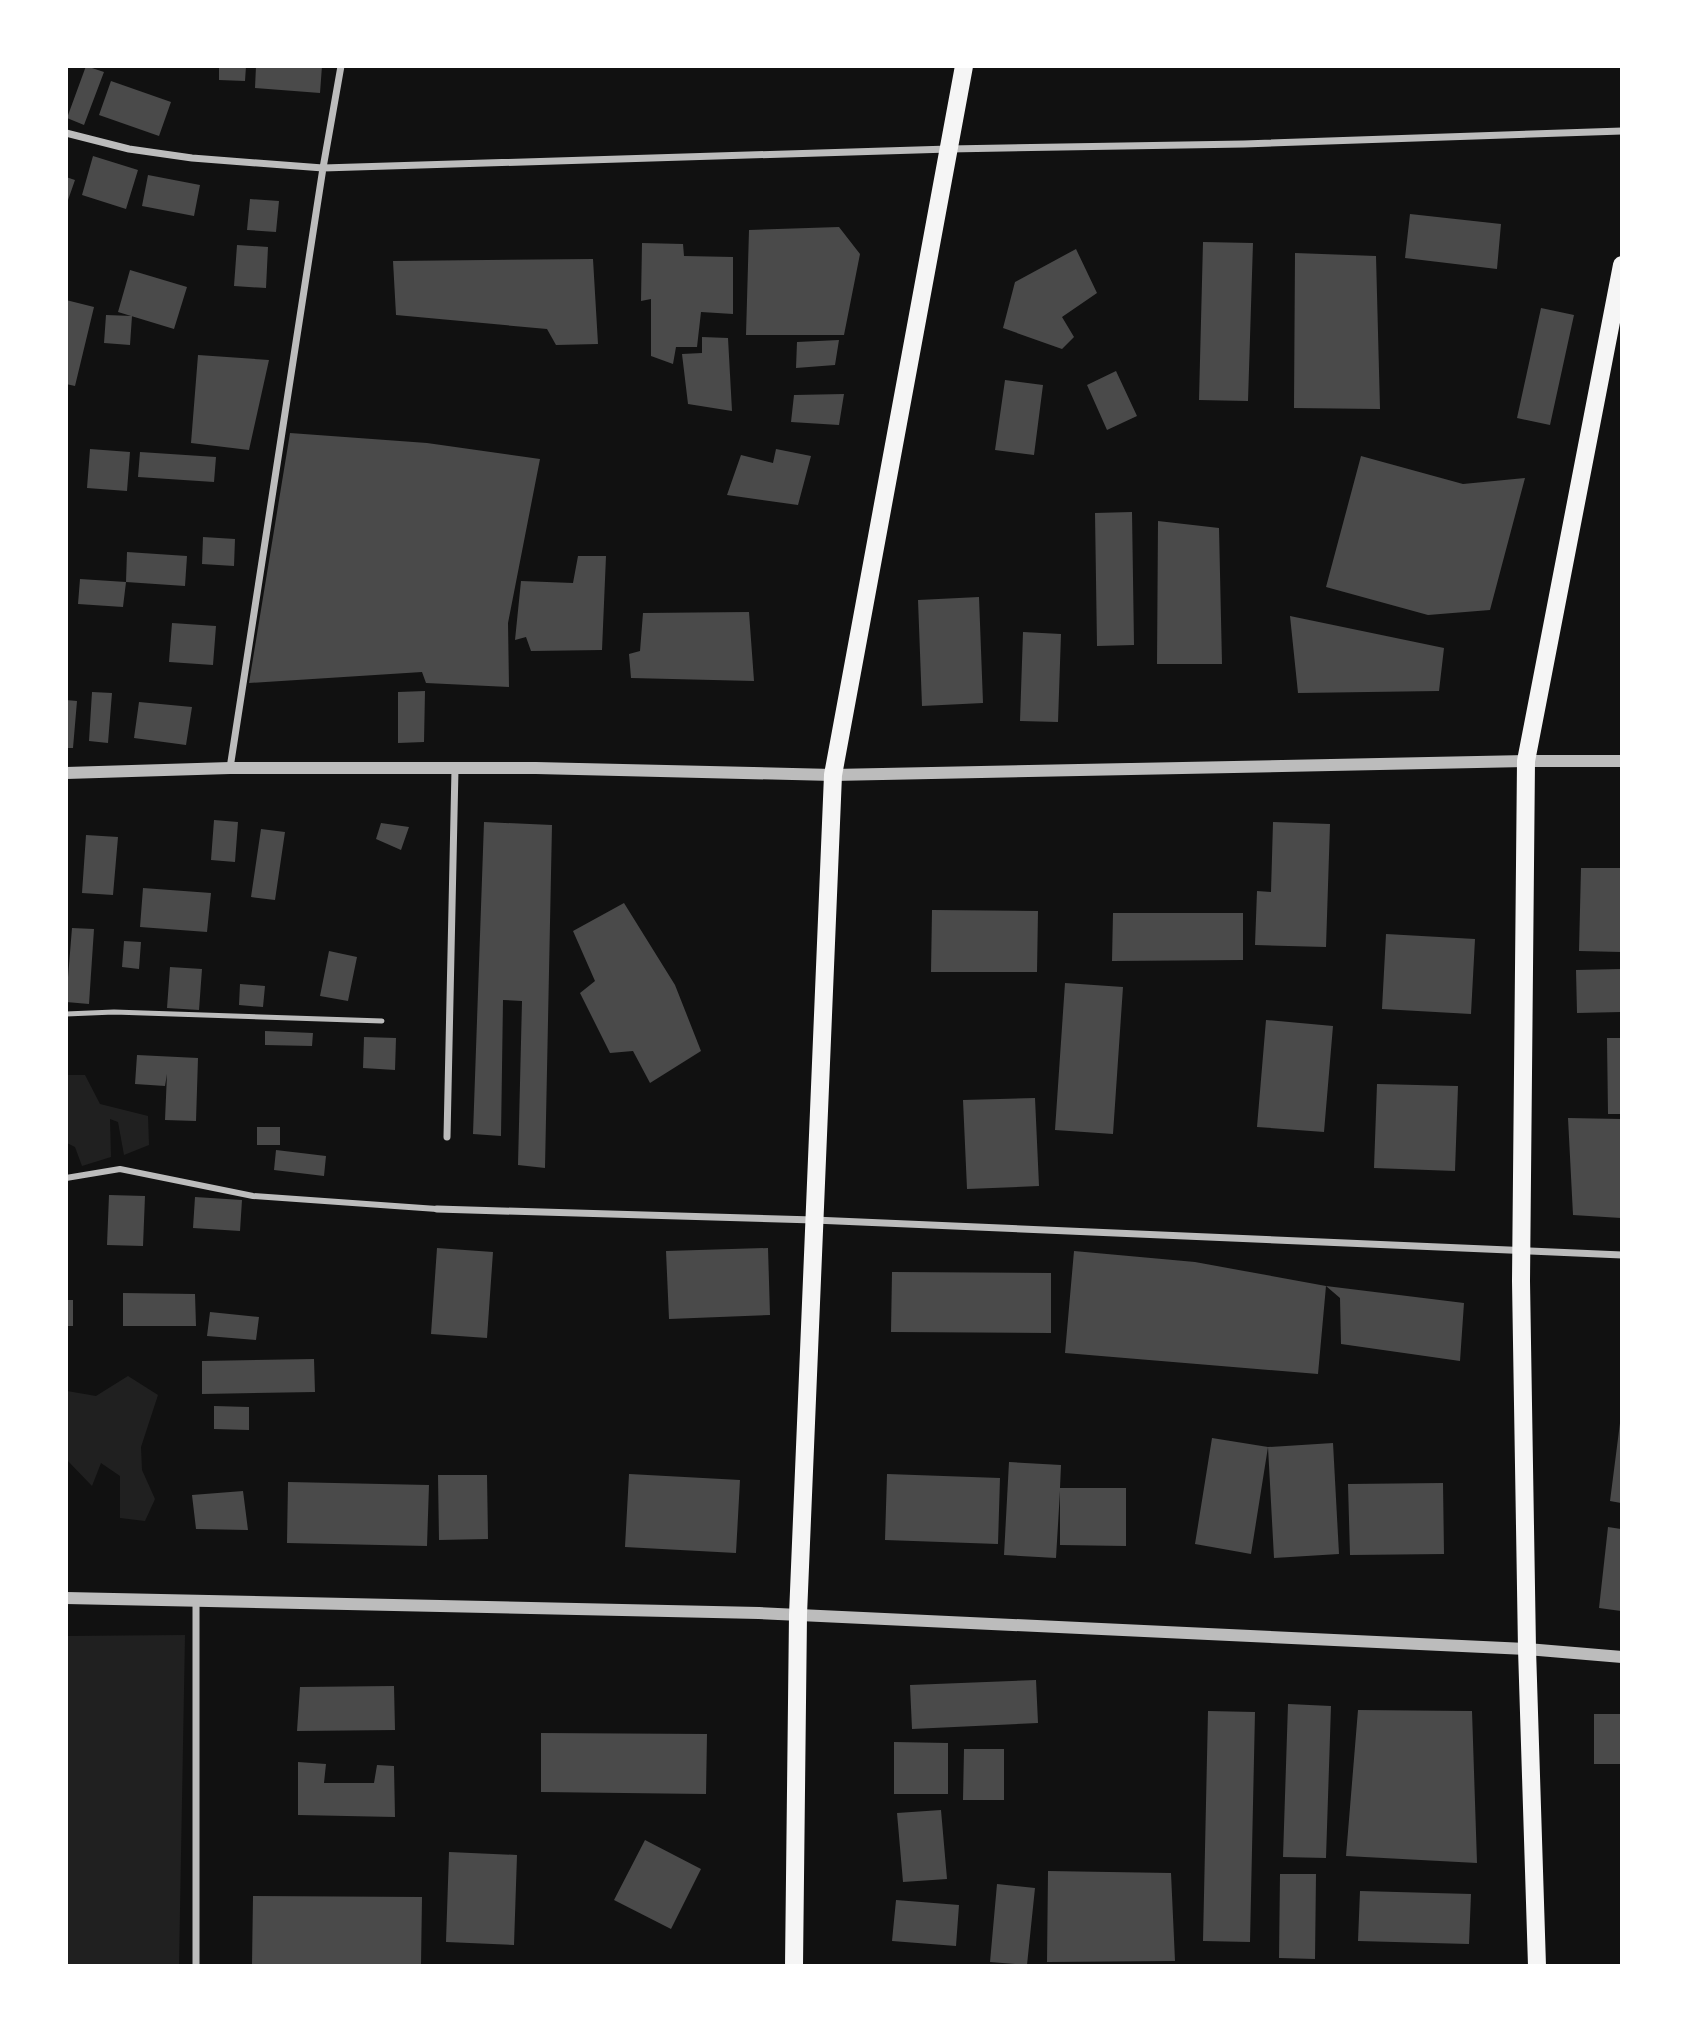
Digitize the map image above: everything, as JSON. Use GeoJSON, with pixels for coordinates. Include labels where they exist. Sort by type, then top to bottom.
{"type":"FeatureCollection","features":[{"type":"Feature","properties":{"kind":"main road"},"geometry":{"type":"LineString","coordinates":[[794,1965],[798,1615],[833,775],[964,66]]}},
{"type":"Feature","properties":{"kind":"main road"},"geometry":{"type":"LineString","coordinates":[[1537,1965],[1527,1648],[1521,1250],[1526,761],[1622,265]]}},
{"type":"Feature","properties":{"kind":"street"},"geometry":{"type":"LineString","coordinates":[[230,768],[341,66]]}},
{"type":"Feature","properties":{"kind":"street"},"geometry":{"type":"LineString","coordinates":[[66,133],[129,149],[192,158],[323,168],[949,149],[1258,144],[1622,131]]}},
{"type":"Feature","properties":{"kind":"street"},"geometry":{"type":"LineString","coordinates":[[66,773],[230,768],[833,775],[1622,761]]}},
{"type":"Feature","properties":{"kind":"street"},"geometry":{"type":"LineString","coordinates":[[447,1137],[455,769]]}},
{"type":"Feature","properties":{"kind":"street"},"geometry":{"type":"LineString","coordinates":[[66,1178],[120,1169],[253,1196],[437,1209],[814,1220],[1622,1255]]}},
{"type":"Feature","properties":{"kind":"street"},"geometry":{"type":"LineString","coordinates":[[66,1598],[798,1615],[1527,1648],[1622,1657]]}},
{"type":"Feature","properties":{"kind":"street"},"geometry":{"type":"LineString","coordinates":[[196,1602],[196,1965]]}},
{"type":"Feature","properties":{"kind":"lane"},"geometry":{"type":"LineString","coordinates":[[66,1014],[114,1012],[382,1021]]}},
{"type":"Feature","properties":{"kind":"shaded area"},"geometry":{"type":"Polygon","coordinates":[[[66,1075],[85,1075],[100,1104],[148,1116],[149,1145],[124,1155],[118,1122],[110,1119],[111,1157],[82,1166],[75,1147],[67,1143],[66,1075]]]}},
{"type":"Feature","properties":{"kind":"shaded area"},"geometry":{"type":"Polygon","coordinates":[[[128,1376],[158,1395],[141,1447],[142,1470],[155,1499],[145,1521],[120,1518],[120,1476],[101,1463],[92,1486],[67,1460],[67,1391],[96,1396],[128,1376]]]}},
{"type":"Feature","properties":{"kind":"shaded area"},"geometry":{"type":"Polygon","coordinates":[[[185,1635],[179,1965],[67,1965],[67,1636],[185,1635]]]}},
{"type":"Feature","properties":{"kind":"building"},"geometry":{"type":"Polygon","coordinates":[[[86,66],[104,72],[84,125],[67,118],[86,66]]]}},
{"type":"Feature","properties":{"kind":"building"},"geometry":{"type":"Polygon","coordinates":[[[219,66],[246,66],[245,81],[219,80],[219,66]]]}},
{"type":"Feature","properties":{"kind":"building"},"geometry":{"type":"Polygon","coordinates":[[[256,66],[322,66],[320,93],[255,88],[256,66]]]}},
{"type":"Feature","properties":{"kind":"building"},"geometry":{"type":"Polygon","coordinates":[[[111,81],[171,102],[159,136],[99,115],[111,81]]]}},
{"type":"Feature","properties":{"kind":"building"},"geometry":{"type":"Polygon","coordinates":[[[93,156],[138,170],[126,209],[82,195],[93,156]]]}},
{"type":"Feature","properties":{"kind":"building"},"geometry":{"type":"Polygon","coordinates":[[[148,175],[200,185],[194,216],[142,206],[148,175]]]}},
{"type":"Feature","properties":{"kind":"building"},"geometry":{"type":"Polygon","coordinates":[[[66,177],[75,180],[67,203],[66,203],[66,177]]]}},
{"type":"Feature","properties":{"kind":"building"},"geometry":{"type":"Polygon","coordinates":[[[250,199],[279,201],[276,232],[247,230],[250,199]]]}},
{"type":"Feature","properties":{"kind":"building"},"geometry":{"type":"Polygon","coordinates":[[[1410,214],[1501,224],[1497,269],[1405,258],[1410,214]]]}},
{"type":"Feature","properties":{"kind":"building"},"geometry":{"type":"Polygon","coordinates":[[[839,227],[860,254],[844,335],[746,335],[749,230],[839,227]]]}},
{"type":"Feature","properties":{"kind":"building"},"geometry":{"type":"Polygon","coordinates":[[[1203,242],[1253,243],[1248,401],[1199,400],[1203,242]]]}},
{"type":"Feature","properties":{"kind":"building"},"geometry":{"type":"Polygon","coordinates":[[[642,243],[683,244],[684,256],[733,257],[733,314],[701,312],[697,347],[676,347],[673,364],[651,356],[651,299],[641,301],[642,243]]]}},
{"type":"Feature","properties":{"kind":"building"},"geometry":{"type":"Polygon","coordinates":[[[237,245],[268,247],[266,288],[234,286],[237,245]]]}},
{"type":"Feature","properties":{"kind":"building"},"geometry":{"type":"Polygon","coordinates":[[[1076,249],[1097,293],[1062,317],[1074,337],[1062,349],[1003,328],[1015,282],[1076,249]]]}},
{"type":"Feature","properties":{"kind":"building"},"geometry":{"type":"Polygon","coordinates":[[[1295,253],[1376,256],[1380,409],[1294,408],[1295,253]]]}},
{"type":"Feature","properties":{"kind":"building"},"geometry":{"type":"Polygon","coordinates":[[[593,259],[598,344],[556,345],[547,329],[396,315],[393,261],[593,259]]]}},
{"type":"Feature","properties":{"kind":"building"},"geometry":{"type":"Polygon","coordinates":[[[130,270],[187,287],[174,329],[118,312],[130,270]]]}},
{"type":"Feature","properties":{"kind":"building"},"geometry":{"type":"Polygon","coordinates":[[[66,300],[94,307],[75,386],[66,384],[66,300]]]}},
{"type":"Feature","properties":{"kind":"building"},"geometry":{"type":"Polygon","coordinates":[[[1541,308],[1574,315],[1550,425],[1517,418],[1541,308]]]}},
{"type":"Feature","properties":{"kind":"building"},"geometry":{"type":"Polygon","coordinates":[[[106,315],[132,316],[130,345],[104,343],[106,315]]]}},
{"type":"Feature","properties":{"kind":"building"},"geometry":{"type":"Polygon","coordinates":[[[702,337],[728,338],[732,411],[688,404],[682,354],[702,353],[702,337]]]}},
{"type":"Feature","properties":{"kind":"building"},"geometry":{"type":"Polygon","coordinates":[[[839,340],[835,365],[796,368],[797,342],[839,340]]]}},
{"type":"Feature","properties":{"kind":"building"},"geometry":{"type":"Polygon","coordinates":[[[198,355],[269,360],[249,450],[191,443],[198,355]]]}},
{"type":"Feature","properties":{"kind":"building"},"geometry":{"type":"Polygon","coordinates":[[[1116,371],[1137,416],[1107,430],[1087,385],[1116,371]]]}},
{"type":"Feature","properties":{"kind":"building"},"geometry":{"type":"Polygon","coordinates":[[[1005,380],[1043,385],[1034,455],[995,450],[1005,380]]]}},
{"type":"Feature","properties":{"kind":"building"},"geometry":{"type":"Polygon","coordinates":[[[844,394],[839,425],[791,422],[794,395],[844,394]]]}},
{"type":"Feature","properties":{"kind":"building"},"geometry":{"type":"Polygon","coordinates":[[[290,433],[427,443],[540,459],[508,623],[509,687],[426,683],[422,672],[249,683],[290,433]]]}},
{"type":"Feature","properties":{"kind":"building"},"geometry":{"type":"Polygon","coordinates":[[[90,449],[130,452],[127,491],[87,488],[90,449]]]}},
{"type":"Feature","properties":{"kind":"building"},"geometry":{"type":"Polygon","coordinates":[[[776,449],[811,456],[798,505],[727,495],[741,455],[773,463],[776,449]]]}},
{"type":"Feature","properties":{"kind":"building"},"geometry":{"type":"Polygon","coordinates":[[[140,452],[216,457],[214,482],[138,477],[140,452]]]}},
{"type":"Feature","properties":{"kind":"building"},"geometry":{"type":"Polygon","coordinates":[[[1361,456],[1463,484],[1525,478],[1490,610],[1428,615],[1326,587],[1361,456]]]}},
{"type":"Feature","properties":{"kind":"building"},"geometry":{"type":"Polygon","coordinates":[[[1132,512],[1134,645],[1097,646],[1095,513],[1132,512]]]}},
{"type":"Feature","properties":{"kind":"building"},"geometry":{"type":"Polygon","coordinates":[[[1158,521],[1219,528],[1222,664],[1157,664],[1158,521]]]}},
{"type":"Feature","properties":{"kind":"building"},"geometry":{"type":"Polygon","coordinates":[[[203,537],[235,539],[234,566],[202,564],[203,537]]]}},
{"type":"Feature","properties":{"kind":"building"},"geometry":{"type":"Polygon","coordinates":[[[127,552],[187,556],[185,586],[126,582],[127,552]]]}},
{"type":"Feature","properties":{"kind":"building"},"geometry":{"type":"Polygon","coordinates":[[[578,556],[606,556],[602,650],[531,651],[526,637],[515,640],[521,581],[573,583],[578,556]]]}},
{"type":"Feature","properties":{"kind":"building"},"geometry":{"type":"Polygon","coordinates":[[[80,579],[126,582],[123,607],[78,604],[80,579]]]}},
{"type":"Feature","properties":{"kind":"building"},"geometry":{"type":"Polygon","coordinates":[[[979,597],[983,703],[922,706],[918,600],[979,597]]]}},
{"type":"Feature","properties":{"kind":"building"},"geometry":{"type":"Polygon","coordinates":[[[749,612],[754,681],[631,678],[629,654],[640,651],[643,613],[749,612]]]}},
{"type":"Feature","properties":{"kind":"building"},"geometry":{"type":"Polygon","coordinates":[[[1290,616],[1444,648],[1439,691],[1298,693],[1290,616]]]}},
{"type":"Feature","properties":{"kind":"building"},"geometry":{"type":"Polygon","coordinates":[[[172,623],[216,626],[213,665],[169,662],[172,623]]]}},
{"type":"Feature","properties":{"kind":"building"},"geometry":{"type":"Polygon","coordinates":[[[1023,632],[1061,634],[1058,722],[1020,721],[1023,632]]]}},
{"type":"Feature","properties":{"kind":"building"},"geometry":{"type":"Polygon","coordinates":[[[425,691],[424,742],[398,743],[398,692],[425,691]]]}},
{"type":"Feature","properties":{"kind":"building"},"geometry":{"type":"Polygon","coordinates":[[[92,692],[112,693],[108,743],[89,741],[92,692]]]}},
{"type":"Feature","properties":{"kind":"building"},"geometry":{"type":"Polygon","coordinates":[[[66,700],[77,701],[73,748],[66,748],[66,700]]]}},
{"type":"Feature","properties":{"kind":"building"},"geometry":{"type":"Polygon","coordinates":[[[139,702],[192,707],[186,745],[134,738],[139,702]]]}},
{"type":"Feature","properties":{"kind":"building"},"geometry":{"type":"Polygon","coordinates":[[[214,820],[238,822],[235,862],[211,860],[214,820]]]}},
{"type":"Feature","properties":{"kind":"building"},"geometry":{"type":"Polygon","coordinates":[[[484,822],[552,825],[545,1168],[518,1165],[522,1001],[503,1000],[501,1136],[473,1134],[484,822]]]}},
{"type":"Feature","properties":{"kind":"building"},"geometry":{"type":"Polygon","coordinates":[[[1273,822],[1330,824],[1326,947],[1255,945],[1257,891],[1271,892],[1273,822]]]}},
{"type":"Feature","properties":{"kind":"building"},"geometry":{"type":"Polygon","coordinates":[[[381,823],[409,827],[401,850],[376,839],[381,823]]]}},
{"type":"Feature","properties":{"kind":"building"},"geometry":{"type":"Polygon","coordinates":[[[261,829],[285,832],[275,900],[251,897],[261,829]]]}},
{"type":"Feature","properties":{"kind":"building"},"geometry":{"type":"Polygon","coordinates":[[[86,835],[118,837],[113,895],[82,893],[86,835]]]}},
{"type":"Feature","properties":{"kind":"building"},"geometry":{"type":"Polygon","coordinates":[[[1581,868],[1621,868],[1621,952],[1579,951],[1581,868]]]}},
{"type":"Feature","properties":{"kind":"building"},"geometry":{"type":"Polygon","coordinates":[[[143,888],[211,893],[207,932],[140,927],[143,888]]]}},
{"type":"Feature","properties":{"kind":"building"},"geometry":{"type":"Polygon","coordinates":[[[624,903],[675,985],[701,1051],[650,1083],[633,1051],[610,1053],[580,993],[595,981],[573,931],[624,903]]]}},
{"type":"Feature","properties":{"kind":"building"},"geometry":{"type":"Polygon","coordinates":[[[932,910],[1038,911],[1037,972],[931,972],[932,910]]]}},
{"type":"Feature","properties":{"kind":"building"},"geometry":{"type":"Polygon","coordinates":[[[1113,913],[1243,913],[1243,960],[1112,961],[1113,913]]]}},
{"type":"Feature","properties":{"kind":"building"},"geometry":{"type":"Polygon","coordinates":[[[72,928],[94,929],[89,1004],[66,1002],[72,928]]]}},
{"type":"Feature","properties":{"kind":"building"},"geometry":{"type":"Polygon","coordinates":[[[1386,934],[1475,939],[1471,1014],[1382,1009],[1386,934]]]}},
{"type":"Feature","properties":{"kind":"building"},"geometry":{"type":"Polygon","coordinates":[[[124,941],[141,942],[139,969],[122,967],[124,941]]]}},
{"type":"Feature","properties":{"kind":"building"},"geometry":{"type":"Polygon","coordinates":[[[329,951],[357,957],[348,1001],[320,996],[329,951]]]}},
{"type":"Feature","properties":{"kind":"building"},"geometry":{"type":"Polygon","coordinates":[[[170,967],[202,969],[199,1010],[167,1008],[170,967]]]}},
{"type":"Feature","properties":{"kind":"building"},"geometry":{"type":"Polygon","coordinates":[[[1621,969],[1621,1012],[1577,1013],[1576,970],[1621,969]]]}},
{"type":"Feature","properties":{"kind":"building"},"geometry":{"type":"Polygon","coordinates":[[[1065,983],[1123,987],[1113,1134],[1055,1130],[1065,983]]]}},
{"type":"Feature","properties":{"kind":"building"},"geometry":{"type":"Polygon","coordinates":[[[240,984],[265,986],[263,1007],[239,1005],[240,984]]]}},
{"type":"Feature","properties":{"kind":"building"},"geometry":{"type":"Polygon","coordinates":[[[1266,1020],[1333,1026],[1324,1132],[1257,1127],[1266,1020]]]}},
{"type":"Feature","properties":{"kind":"building"},"geometry":{"type":"Polygon","coordinates":[[[265,1031],[313,1033],[312,1046],[265,1045],[265,1031]]]}},
{"type":"Feature","properties":{"kind":"building"},"geometry":{"type":"Polygon","coordinates":[[[364,1037],[396,1038],[395,1070],[363,1068],[364,1037]]]}},
{"type":"Feature","properties":{"kind":"building"},"geometry":{"type":"Polygon","coordinates":[[[1607,1038],[1621,1038],[1621,1114],[1608,1114],[1607,1038]]]}},
{"type":"Feature","properties":{"kind":"building"},"geometry":{"type":"Polygon","coordinates":[[[137,1055],[198,1058],[196,1121],[165,1120],[167,1074],[165,1086],[135,1084],[137,1055]]]}},
{"type":"Feature","properties":{"kind":"building"},"geometry":{"type":"Polygon","coordinates":[[[1377,1084],[1458,1086],[1455,1171],[1374,1168],[1377,1084]]]}},
{"type":"Feature","properties":{"kind":"building"},"geometry":{"type":"Polygon","coordinates":[[[1035,1098],[1039,1186],[967,1189],[963,1100],[1035,1098]]]}},
{"type":"Feature","properties":{"kind":"building"},"geometry":{"type":"Polygon","coordinates":[[[1568,1118],[1621,1119],[1621,1218],[1573,1215],[1568,1118]]]}},
{"type":"Feature","properties":{"kind":"building"},"geometry":{"type":"Polygon","coordinates":[[[257,1127],[280,1127],[280,1145],[257,1145],[257,1127]]]}},
{"type":"Feature","properties":{"kind":"building"},"geometry":{"type":"Polygon","coordinates":[[[276,1150],[326,1156],[324,1176],[274,1170],[276,1150]]]}},
{"type":"Feature","properties":{"kind":"building"},"geometry":{"type":"Polygon","coordinates":[[[109,1195],[145,1196],[143,1246],[107,1245],[109,1195]]]}},
{"type":"Feature","properties":{"kind":"building"},"geometry":{"type":"Polygon","coordinates":[[[195,1197],[242,1200],[240,1231],[193,1228],[195,1197]]]}},
{"type":"Feature","properties":{"kind":"building"},"geometry":{"type":"Polygon","coordinates":[[[437,1248],[493,1252],[487,1338],[431,1334],[437,1248]]]}},
{"type":"Feature","properties":{"kind":"building"},"geometry":{"type":"Polygon","coordinates":[[[768,1248],[770,1315],[669,1319],[666,1251],[768,1248]]]}},
{"type":"Feature","properties":{"kind":"building"},"geometry":{"type":"Polygon","coordinates":[[[1074,1251],[1195,1262],[1326,1286],[1318,1374],[1065,1353],[1074,1251]]]}},
{"type":"Feature","properties":{"kind":"building"},"geometry":{"type":"Polygon","coordinates":[[[892,1272],[1051,1273],[1051,1333],[891,1332],[892,1272]]]}},
{"type":"Feature","properties":{"kind":"building"},"geometry":{"type":"Polygon","coordinates":[[[1326,1286],[1464,1303],[1460,1361],[1341,1344],[1340,1298],[1326,1286]]]}},
{"type":"Feature","properties":{"kind":"building"},"geometry":{"type":"Polygon","coordinates":[[[123,1293],[195,1294],[196,1326],[123,1326],[123,1293]]]}},
{"type":"Feature","properties":{"kind":"building"},"geometry":{"type":"Polygon","coordinates":[[[66,1300],[73,1300],[73,1326],[66,1326],[66,1300]]]}},
{"type":"Feature","properties":{"kind":"building"},"geometry":{"type":"Polygon","coordinates":[[[210,1312],[259,1317],[256,1340],[207,1336],[210,1312]]]}},
{"type":"Feature","properties":{"kind":"building"},"geometry":{"type":"Polygon","coordinates":[[[314,1359],[315,1392],[202,1394],[202,1361],[314,1359]]]}},
{"type":"Feature","properties":{"kind":"building"},"geometry":{"type":"Polygon","coordinates":[[[214,1406],[249,1407],[249,1430],[214,1429],[214,1406]]]}},
{"type":"Feature","properties":{"kind":"building"},"geometry":{"type":"Polygon","coordinates":[[[1621,1423],[1621,1503],[1610,1501],[1621,1423]]]}},
{"type":"Feature","properties":{"kind":"building"},"geometry":{"type":"Polygon","coordinates":[[[1212,1438],[1268,1447],[1251,1554],[1195,1544],[1212,1438]]]}},
{"type":"Feature","properties":{"kind":"building"},"geometry":{"type":"Polygon","coordinates":[[[1333,1443],[1339,1554],[1274,1558],[1268,1447],[1333,1443]]]}},
{"type":"Feature","properties":{"kind":"building"},"geometry":{"type":"Polygon","coordinates":[[[1009,1462],[1061,1465],[1060,1488],[1126,1488],[1126,1546],[1060,1545],[1060,1491],[1056,1558],[1004,1555],[1009,1462]]]}},
{"type":"Feature","properties":{"kind":"building"},"geometry":{"type":"Polygon","coordinates":[[[629,1474],[740,1480],[736,1553],[625,1547],[629,1474]]]}},
{"type":"Feature","properties":{"kind":"building"},"geometry":{"type":"Polygon","coordinates":[[[887,1474],[1000,1478],[998,1544],[885,1540],[887,1474]]]}},
{"type":"Feature","properties":{"kind":"building"},"geometry":{"type":"Polygon","coordinates":[[[438,1475],[487,1475],[488,1539],[439,1540],[438,1475]]]}},
{"type":"Feature","properties":{"kind":"building"},"geometry":{"type":"Polygon","coordinates":[[[288,1482],[429,1485],[427,1546],[287,1543],[288,1482]]]}},
{"type":"Feature","properties":{"kind":"building"},"geometry":{"type":"Polygon","coordinates":[[[1443,1483],[1444,1554],[1350,1555],[1348,1484],[1443,1483]]]}},
{"type":"Feature","properties":{"kind":"building"},"geometry":{"type":"Polygon","coordinates":[[[243,1491],[248,1530],[196,1529],[192,1495],[243,1491]]]}},
{"type":"Feature","properties":{"kind":"building"},"geometry":{"type":"Polygon","coordinates":[[[1608,1527],[1621,1529],[1621,1611],[1599,1608],[1608,1527]]]}},
{"type":"Feature","properties":{"kind":"building"},"geometry":{"type":"Polygon","coordinates":[[[1036,1680],[1038,1723],[912,1729],[910,1685],[1036,1680]]]}},
{"type":"Feature","properties":{"kind":"building"},"geometry":{"type":"Polygon","coordinates":[[[394,1686],[395,1730],[297,1731],[300,1687],[394,1686]]]}},
{"type":"Feature","properties":{"kind":"building"},"geometry":{"type":"Polygon","coordinates":[[[1288,1704],[1331,1706],[1326,1858],[1283,1857],[1288,1704]]]}},
{"type":"Feature","properties":{"kind":"building"},"geometry":{"type":"Polygon","coordinates":[[[1358,1710],[1472,1711],[1477,1863],[1346,1856],[1358,1710]]]}},
{"type":"Feature","properties":{"kind":"building"},"geometry":{"type":"Polygon","coordinates":[[[1208,1711],[1255,1712],[1250,1942],[1203,1941],[1208,1711]]]}},
{"type":"Feature","properties":{"kind":"building"},"geometry":{"type":"Polygon","coordinates":[[[1594,1714],[1621,1714],[1621,1764],[1594,1764],[1594,1714]]]}},
{"type":"Feature","properties":{"kind":"building"},"geometry":{"type":"Polygon","coordinates":[[[541,1733],[707,1734],[706,1794],[541,1792],[541,1733]]]}},
{"type":"Feature","properties":{"kind":"building"},"geometry":{"type":"Polygon","coordinates":[[[894,1742],[948,1743],[948,1794],[894,1794],[894,1742]]]}},
{"type":"Feature","properties":{"kind":"building"},"geometry":{"type":"Polygon","coordinates":[[[964,1749],[1004,1749],[1004,1800],[963,1800],[964,1749]]]}},
{"type":"Feature","properties":{"kind":"building"},"geometry":{"type":"Polygon","coordinates":[[[298,1762],[326,1764],[324,1783],[374,1783],[377,1765],[394,1766],[395,1817],[298,1815],[298,1762]]]}},
{"type":"Feature","properties":{"kind":"building"},"geometry":{"type":"Polygon","coordinates":[[[941,1810],[947,1879],[903,1882],[897,1813],[941,1810]]]}},
{"type":"Feature","properties":{"kind":"building"},"geometry":{"type":"Polygon","coordinates":[[[645,1840],[701,1869],[671,1929],[614,1900],[645,1840]]]}},
{"type":"Feature","properties":{"kind":"building"},"geometry":{"type":"Polygon","coordinates":[[[449,1852],[517,1855],[514,1945],[446,1942],[449,1852]]]}},
{"type":"Feature","properties":{"kind":"building"},"geometry":{"type":"Polygon","coordinates":[[[1048,1871],[1171,1873],[1175,1961],[1047,1962],[1048,1871]]]}},
{"type":"Feature","properties":{"kind":"building"},"geometry":{"type":"Polygon","coordinates":[[[1280,1874],[1316,1874],[1315,1959],[1279,1958],[1280,1874]]]}},
{"type":"Feature","properties":{"kind":"building"},"geometry":{"type":"Polygon","coordinates":[[[997,1884],[1035,1888],[1027,1965],[990,1962],[997,1884]]]}},
{"type":"Feature","properties":{"kind":"building"},"geometry":{"type":"Polygon","coordinates":[[[1360,1891],[1471,1894],[1469,1944],[1358,1941],[1360,1891]]]}},
{"type":"Feature","properties":{"kind":"building"},"geometry":{"type":"Polygon","coordinates":[[[253,1896],[422,1897],[421,1965],[252,1965],[253,1896]]]}},
{"type":"Feature","properties":{"kind":"building"},"geometry":{"type":"Polygon","coordinates":[[[896,1900],[959,1905],[956,1946],[892,1941],[896,1900]]]}}]}
